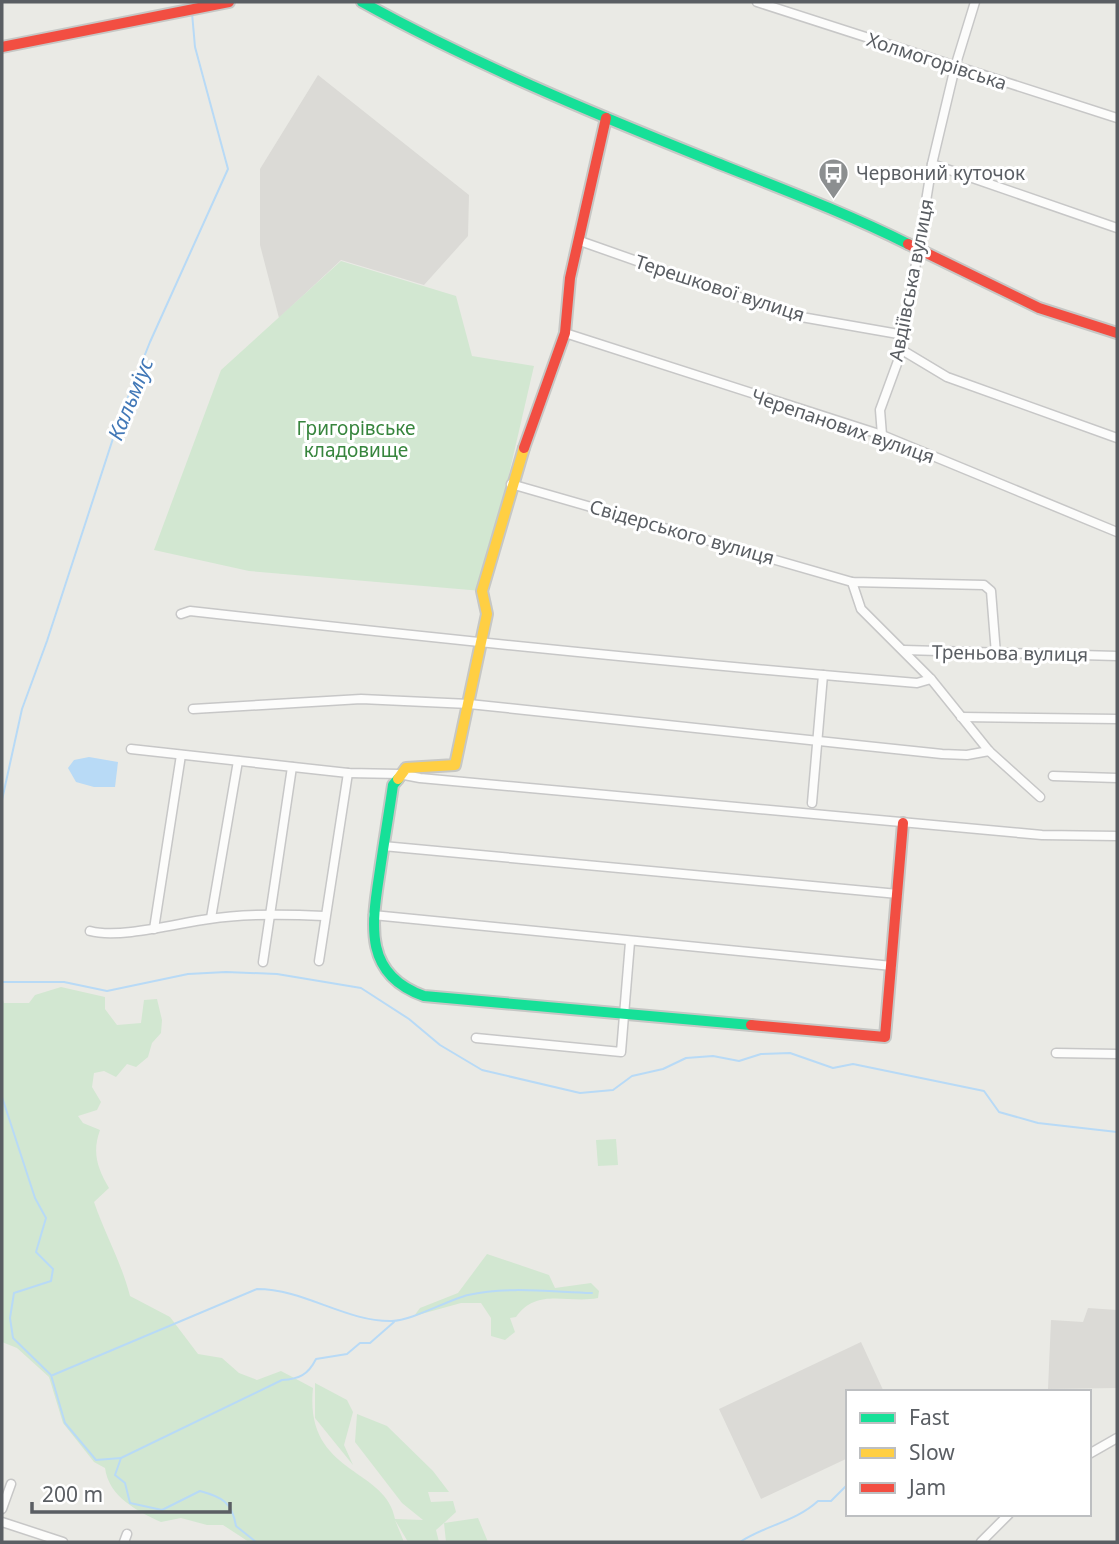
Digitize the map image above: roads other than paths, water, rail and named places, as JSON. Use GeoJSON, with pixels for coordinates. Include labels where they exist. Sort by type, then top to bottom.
{"type":"FeatureCollection","features":[{"type":"Feature","properties":{"kind":"street"},"geometry":{"type":"LineString","coordinates":[[2,47],[229,2]]}},
{"type":"Feature","properties":{"kind":"street"},"geometry":{"type":"LineString","coordinates":[[362,2],[396,21],[606,118],[864,222],[1039,308],[1117,333]]}},
{"type":"Feature","properties":{"kind":"street","name":"Холмогорівська"},"geometry":{"type":"LineString","coordinates":[[757,2],[1117,118]]}},
{"type":"Feature","properties":{"kind":"street","name":"Авдіївська вулиця"},"geometry":{"type":"LineString","coordinates":[[882,435],[880,410],[902,350],[932,164],[955,67],[975,2]]}},
{"type":"Feature","properties":{"kind":"street"},"geometry":{"type":"LineString","coordinates":[[606,118],[570,278],[565,333],[511,484],[482,592],[487,614],[455,765],[406,768],[399,774],[391,794],[373,915],[376,947],[382,963],[394,985],[424,996],[885,1037],[903,823]]}},
{"type":"Feature","properties":{"kind":"street"},"geometry":{"type":"LineString","coordinates":[[932,164],[1117,228]]}},
{"type":"Feature","properties":{"kind":"street","name":"Терешкової вулиця"},"geometry":{"type":"LineString","coordinates":[[580,241],[790,315],[904,335]]}},
{"type":"Feature","properties":{"kind":"street","name":"Черепанових вулиця"},"geometry":{"type":"LineString","coordinates":[[565,333],[882,435],[1117,532]]}},
{"type":"Feature","properties":{"kind":"street"},"geometry":{"type":"LineString","coordinates":[[902,350],[947,377],[1117,438]]}},
{"type":"Feature","properties":{"kind":"street","name":"Свiдерського вулиця"},"geometry":{"type":"LineString","coordinates":[[511,484],[852,582],[989,587],[996,654]]}},
{"type":"Feature","properties":{"kind":"street"},"geometry":{"type":"LineString","coordinates":[[852,582],[861,609],[931,679],[989,751],[1040,797]]}},
{"type":"Feature","properties":{"kind":"street"},"geometry":{"type":"LineString","coordinates":[[181,614],[190,611],[482,644],[823,675],[917,683],[931,679]]}},
{"type":"Feature","properties":{"kind":"street","name":"Треньова вулиця"},"geometry":{"type":"LineString","coordinates":[[904,650],[1117,656]]}},
{"type":"Feature","properties":{"kind":"street"},"geometry":{"type":"LineString","coordinates":[[812,803],[823,675]]}},
{"type":"Feature","properties":{"kind":"street"},"geometry":{"type":"LineString","coordinates":[[193,709],[202,711],[361,699],[469,704],[955,755],[989,751]]}},
{"type":"Feature","properties":{"kind":"street"},"geometry":{"type":"LineString","coordinates":[[961,717],[1117,719]]}},
{"type":"Feature","properties":{"kind":"street"},"geometry":{"type":"LineString","coordinates":[[131,749],[348,773],[399,774],[903,823],[1041,835],[1117,836]]}},
{"type":"Feature","properties":{"kind":"street"},"geometry":{"type":"LineString","coordinates":[[154,929],[181,755]]}},
{"type":"Feature","properties":{"kind":"street"},"geometry":{"type":"LineString","coordinates":[[212,918],[238,761]]}},
{"type":"Feature","properties":{"kind":"street"},"geometry":{"type":"LineString","coordinates":[[263,962],[292,766]]}},
{"type":"Feature","properties":{"kind":"street"},"geometry":{"type":"LineString","coordinates":[[319,961],[348,773]]}},
{"type":"Feature","properties":{"kind":"street"},"geometry":{"type":"LineString","coordinates":[[1053,776],[1117,778]]}},
{"type":"Feature","properties":{"kind":"street"},"geometry":{"type":"LineString","coordinates":[[383,846],[898,894]]}},
{"type":"Feature","properties":{"kind":"street"},"geometry":{"type":"LineString","coordinates":[[90,931],[154,929],[212,918],[269,914],[324,916]]}},
{"type":"Feature","properties":{"kind":"street"},"geometry":{"type":"LineString","coordinates":[[373,915],[892,966]]}},
{"type":"Feature","properties":{"kind":"street"},"geometry":{"type":"LineString","coordinates":[[476,1038],[616,1053],[623,1048],[630,942]]}},
{"type":"Feature","properties":{"kind":"street"},"geometry":{"type":"LineString","coordinates":[[1056,1053],[1117,1054]]}},
{"type":"Feature","properties":{"kind":"street"},"geometry":{"type":"LineString","coordinates":[[1091,1453],[1117,1438]]}},
{"type":"Feature","properties":{"kind":"street"},"geometry":{"type":"LineString","coordinates":[[2,1509],[10,1484]]}},
{"type":"Feature","properties":{"kind":"street"},"geometry":{"type":"LineString","coordinates":[[981,1542],[1007,1516]]}},
{"type":"Feature","properties":{"kind":"street"},"geometry":{"type":"LineString","coordinates":[[2,1522],[60,1542]]}},
{"type":"Feature","properties":{"kind":"water"},"geometry":{"type":"Polygon","coordinates":[[[89,757],[118,762],[115,787],[94,787],[76,782],[68,768],[74,760],[89,757]]]}},
{"type":"Feature","properties":{"kind":"waterway","name":"Кальміус"},"geometry":{"type":"LineString","coordinates":[[2,800],[22,709],[120,417],[150,342],[228,169],[195,47],[192,13]]}},
{"type":"Feature","properties":{"kind":"waterway"},"geometry":{"type":"LineString","coordinates":[[2,982],[64,982],[107,991],[188,974],[277,974],[361,988],[409,1019],[440,1045],[482,1070],[580,1093],[613,1090],[632,1076],[663,1069],[686,1058],[713,1056],[739,1061],[761,1054],[790,1053],[833,1068],[853,1064],[984,1091],[999,1112],[1038,1123],[1117,1132]]}},
{"type":"Feature","properties":{"kind":"waterway","name":"Кальміус"},"geometry":{"type":"LineString","coordinates":[[2,1097],[35,1198],[46,1218],[36,1252],[53,1269],[51,1281],[14,1293],[10,1318],[13,1338],[51,1375],[65,1423],[96,1460],[121,1458],[115,1475],[125,1483],[130,1503],[162,1510],[200,1491],[208,1493],[229,1506],[236,1526],[256,1542]]}},
{"type":"Feature","properties":{"kind":"waterway"},"geometry":{"type":"LineString","coordinates":[[53,1375],[257,1289],[291,1294],[358,1316],[392,1321],[409,1318],[468,1295],[483,1292],[530,1290],[592,1293]]}},
{"type":"Feature","properties":{"kind":"waterway"},"geometry":{"type":"LineString","coordinates":[[121,1458],[282,1380],[302,1375],[316,1359],[347,1354],[360,1343],[370,1343],[394,1322]]}},
{"type":"Feature","properties":{"kind":"waterway"},"geometry":{"type":"LineString","coordinates":[[740,1542],[800,1514],[818,1501],[831,1501],[846,1486]]}},
{"type":"Feature","properties":{"kind":"place","name":"Червоний куточок"},"geometry":{"type":"Point","coordinates":[833,200]}},
{"type":"Feature","properties":{"kind":"park label","name":"Григорівське кладовище"},"geometry":{"type":"Point","coordinates":[356,439]}}]}
